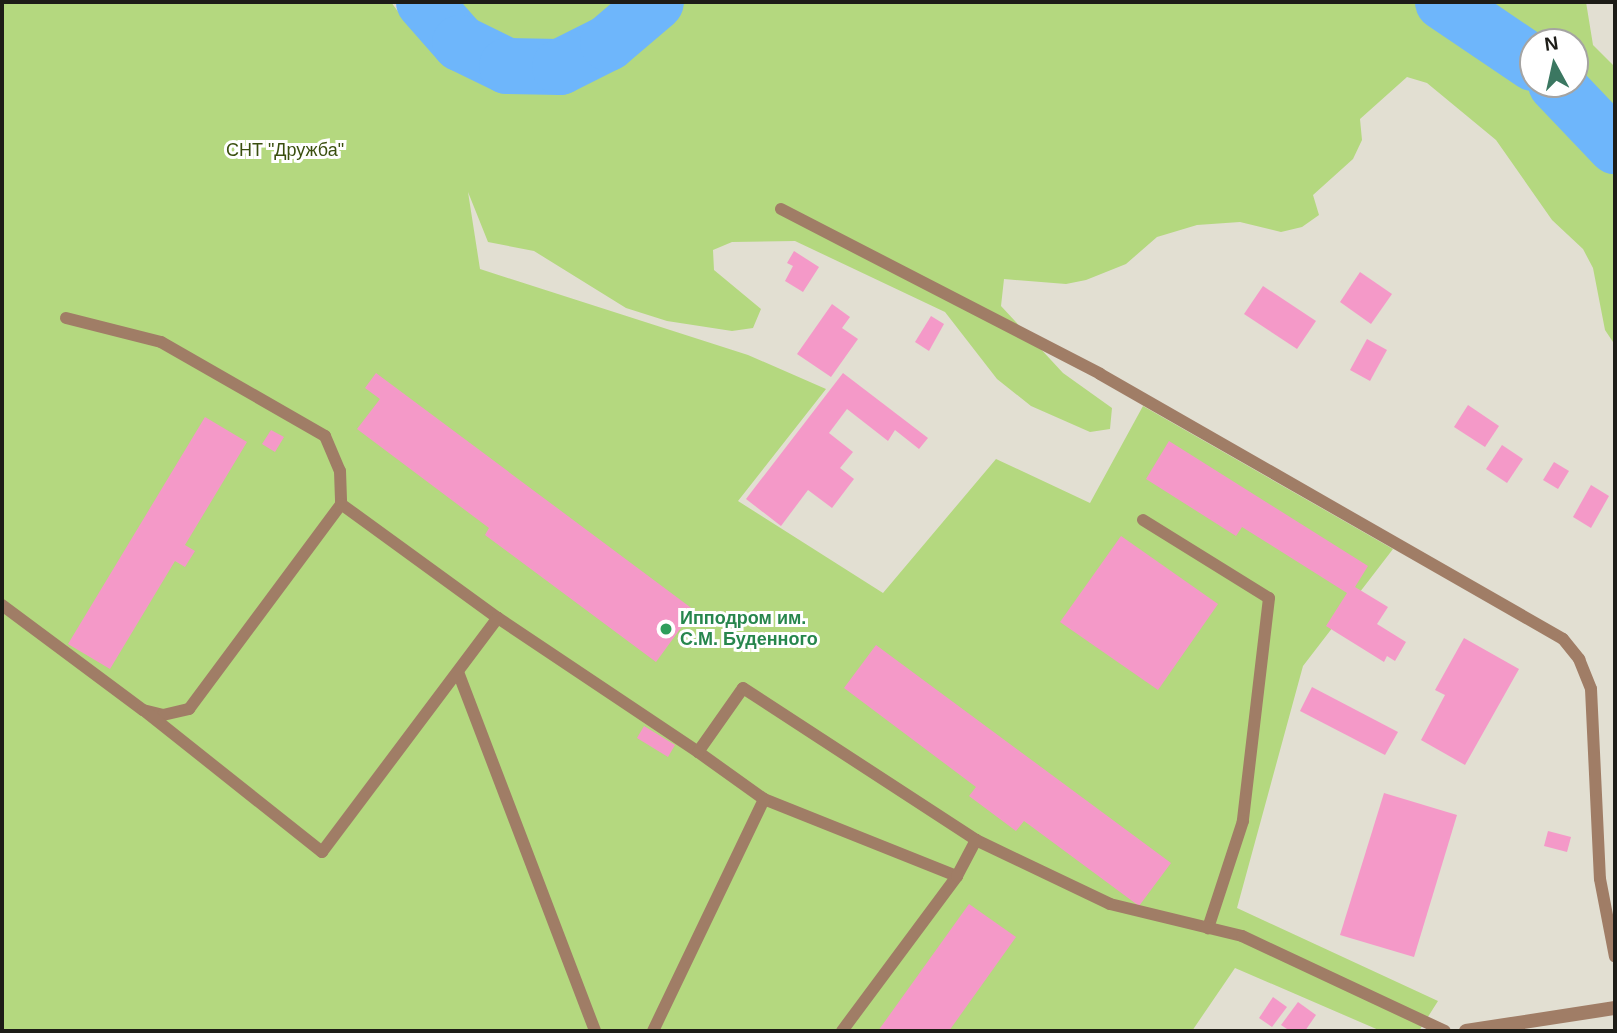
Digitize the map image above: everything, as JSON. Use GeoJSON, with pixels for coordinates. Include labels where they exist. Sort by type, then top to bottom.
{"type":"FeatureCollection","features":[{"type":"Feature","properties":{"kind":"street"},"geometry":{"type":"LineString","coordinates":[[1466,1031],[1615,1008]]}},
{"type":"Feature","properties":{"kind":"lane"},"geometry":{"type":"LineString","coordinates":[[781,209],[1100,374],[1563,639],[1580,659],[1591,689],[1600,879],[1615,957]]}},
{"type":"Feature","properties":{"kind":"lane"},"geometry":{"type":"LineString","coordinates":[[66,318],[161,341],[325,436],[340,471],[341,504],[189,709],[163,715],[143,710]]}},
{"type":"Feature","properties":{"kind":"lane"},"geometry":{"type":"LineString","coordinates":[[341,504],[498,618],[764,799],[957,876]]}},
{"type":"Feature","properties":{"kind":"lane"},"geometry":{"type":"LineString","coordinates":[[1143,520],[1269,598],[1243,821],[1208,928]]}},
{"type":"Feature","properties":{"kind":"lane"},"geometry":{"type":"LineString","coordinates":[[2,605],[143,710],[322,852],[498,618]]}},
{"type":"Feature","properties":{"kind":"lane"},"geometry":{"type":"LineString","coordinates":[[458,672],[596,1031]]}},
{"type":"Feature","properties":{"kind":"lane"},"geometry":{"type":"LineString","coordinates":[[698,752],[743,688],[976,840],[1110,904],[1241,936],[1444,1031]]}},
{"type":"Feature","properties":{"kind":"lane"},"geometry":{"type":"LineString","coordinates":[[653,1031],[764,799]]}},
{"type":"Feature","properties":{"kind":"lane"},"geometry":{"type":"LineString","coordinates":[[842,1031],[957,876],[976,840]]}},
{"type":"Feature","properties":{"kind":"green space","name":"Ипподром им. С.М. Буденного"},"geometry":{"type":"Polygon","coordinates":[[[2,2],[391,2],[399,13],[397,2],[1586,2],[1593,45],[1615,67],[1615,345],[1605,330],[1593,268],[1583,249],[1552,220],[1496,140],[1427,83],[1407,77],[1360,119],[1362,140],[1353,159],[1313,195],[1319,215],[1302,227],[1281,232],[1240,222],[1197,225],[1157,237],[1126,264],[1086,280],[1066,284],[1004,279],[1001,306],[1063,373],[1112,408],[1110,429],[1090,432],[1031,406],[997,379],[945,312],[795,241],[732,242],[713,250],[714,270],[761,309],[753,328],[732,331],[667,321],[626,308],[534,251],[488,242],[468,192],[480,269],[748,355],[826,389],[738,501],[883,593],[996,459],[1090,503],[1143,406],[1393,549],[1303,666],[1237,908],[1438,1001],[1419,1031],[1381,1031],[1235,968],[1192,1031],[2,1031],[2,2]]]}},
{"type":"Feature","properties":{"kind":"building"},"geometry":{"type":"Polygon","coordinates":[[[794,251],[819,267],[803,292],[785,281],[793,266],[787,263],[794,251]]]}},
{"type":"Feature","properties":{"kind":"building"},"geometry":{"type":"Polygon","coordinates":[[[1360,272],[1392,294],[1371,324],[1340,302],[1360,272]]]}},
{"type":"Feature","properties":{"kind":"building"},"geometry":{"type":"Polygon","coordinates":[[[1263,286],[1316,321],[1297,349],[1244,314],[1263,286]]]}},
{"type":"Feature","properties":{"kind":"building"},"geometry":{"type":"Polygon","coordinates":[[[832,304],[850,317],[842,328],[858,339],[831,377],[797,354],[832,304]]]}},
{"type":"Feature","properties":{"kind":"building"},"geometry":{"type":"Polygon","coordinates":[[[931,316],[944,324],[929,351],[915,342],[931,316]]]}},
{"type":"Feature","properties":{"kind":"building"},"geometry":{"type":"Polygon","coordinates":[[[1367,339],[1387,350],[1370,381],[1350,370],[1367,339]]]}},
{"type":"Feature","properties":{"kind":"building"},"geometry":{"type":"Polygon","coordinates":[[[376,373],[694,610],[656,662],[485,535],[489,528],[357,429],[380,399],[365,388],[376,373]]]}},
{"type":"Feature","properties":{"kind":"building"},"geometry":{"type":"Polygon","coordinates":[[[843,373],[928,438],[919,449],[895,430],[888,441],[847,409],[829,433],[853,452],[840,468],[854,479],[832,508],[808,490],[781,526],[746,499],[843,373]]]}},
{"type":"Feature","properties":{"kind":"building"},"geometry":{"type":"Polygon","coordinates":[[[1468,405],[1499,426],[1485,447],[1454,427],[1468,405]]]}},
{"type":"Feature","properties":{"kind":"building"},"geometry":{"type":"Polygon","coordinates":[[[205,417],[247,442],[185,545],[195,551],[185,567],[175,561],[110,669],[68,644],[205,417]]]}},
{"type":"Feature","properties":{"kind":"building"},"geometry":{"type":"Polygon","coordinates":[[[271,430],[284,437],[275,452],[262,444],[271,430]]]}},
{"type":"Feature","properties":{"kind":"building"},"geometry":{"type":"Polygon","coordinates":[[[1169,441],[1368,566],[1355,587],[1388,607],[1377,624],[1406,642],[1395,661],[1387,656],[1384,662],[1326,626],[1347,593],[1242,527],[1236,536],[1146,479],[1169,441]]]}},
{"type":"Feature","properties":{"kind":"building"},"geometry":{"type":"Polygon","coordinates":[[[1502,445],[1523,459],[1507,483],[1486,469],[1502,445]]]}},
{"type":"Feature","properties":{"kind":"building"},"geometry":{"type":"Polygon","coordinates":[[[1554,462],[1569,471],[1558,489],[1543,480],[1554,462]]]}},
{"type":"Feature","properties":{"kind":"building"},"geometry":{"type":"Polygon","coordinates":[[[1591,485],[1609,496],[1591,528],[1573,517],[1591,485]]]}},
{"type":"Feature","properties":{"kind":"building"},"geometry":{"type":"Polygon","coordinates":[[[1121,536],[1218,604],[1158,690],[1060,622],[1121,536]]]}},
{"type":"Feature","properties":{"kind":"building"},"geometry":{"type":"Polygon","coordinates":[[[1464,638],[1519,669],[1465,765],[1421,740],[1445,695],[1435,690],[1464,638]]]}},
{"type":"Feature","properties":{"kind":"building"},"geometry":{"type":"Polygon","coordinates":[[[876,645],[1171,863],[1139,906],[1024,821],[1016,831],[969,796],[976,787],[844,688],[876,645]]]}},
{"type":"Feature","properties":{"kind":"building"},"geometry":{"type":"Polygon","coordinates":[[[1312,687],[1398,732],[1385,755],[1300,711],[1312,687]]]}},
{"type":"Feature","properties":{"kind":"building"},"geometry":{"type":"Polygon","coordinates":[[[644,726],[675,745],[668,757],[637,738],[644,726]]]}},
{"type":"Feature","properties":{"kind":"building"},"geometry":{"type":"Polygon","coordinates":[[[1384,793],[1457,815],[1414,957],[1340,935],[1384,793]]]}},
{"type":"Feature","properties":{"kind":"building"},"geometry":{"type":"Polygon","coordinates":[[[1548,831],[1571,837],[1567,852],[1544,846],[1548,831]]]}},
{"type":"Feature","properties":{"kind":"building"},"geometry":{"type":"Polygon","coordinates":[[[969,904],[1016,937],[949,1031],[878,1031],[969,904]]]}},
{"type":"Feature","properties":{"kind":"building"},"geometry":{"type":"Polygon","coordinates":[[[1273,997],[1287,1007],[1272,1027],[1259,1018],[1273,997]]]}},
{"type":"Feature","properties":{"kind":"building"},"geometry":{"type":"Polygon","coordinates":[[[1298,1002],[1316,1015],[1305,1031],[1290,1031],[1281,1025],[1298,1002]]]}},
{"type":"Feature","properties":{"kind":"waterway"},"geometry":{"type":"LineString","coordinates":[[424,2],[460,43],[507,66],[560,67],[608,43],[656,2]]}},
{"type":"Feature","properties":{"kind":"waterway"},"geometry":{"type":"LineString","coordinates":[[1443,2],[1519,54]]}},
{"type":"Feature","properties":{"kind":"waterway"},"geometry":{"type":"LineString","coordinates":[[1569,98],[1615,146]]}},
{"type":"Feature","properties":{"kind":"place","name":"Ипподром им. С.М. Буденного"},"geometry":{"type":"Point","coordinates":[666,629]}},
{"type":"Feature","properties":{"kind":"park label","name":"СНТ \"Дружба\""},"geometry":{"type":"Point","coordinates":[285,150]}}]}
